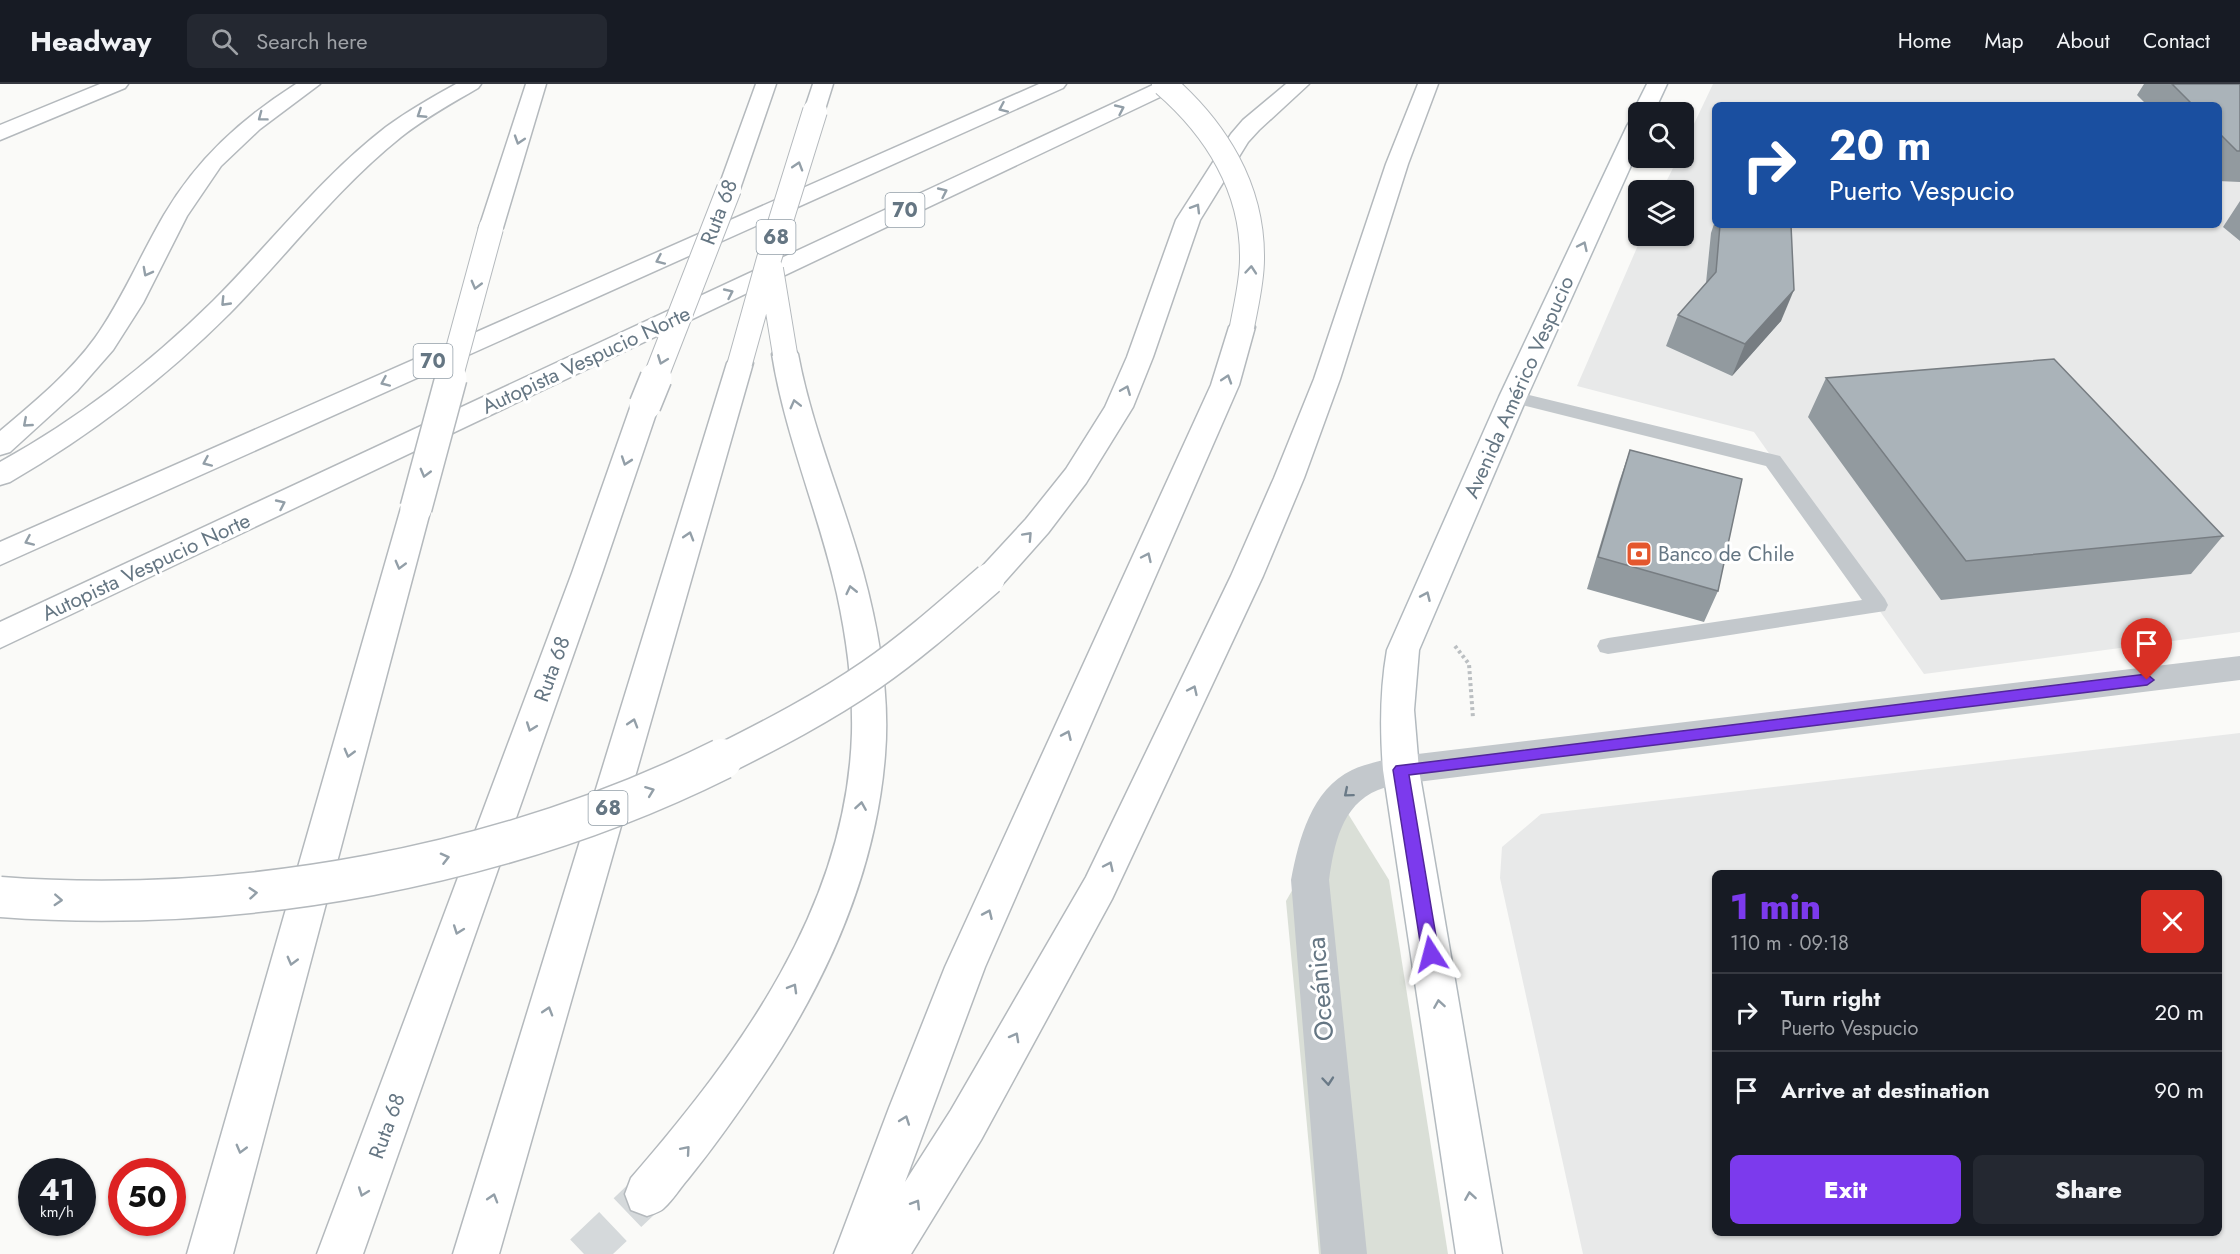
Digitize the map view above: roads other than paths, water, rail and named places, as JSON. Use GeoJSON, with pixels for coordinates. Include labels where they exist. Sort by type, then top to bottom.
{"type":"FeatureCollection","features":[{"type":"Feature","properties":{"kind":"main road"},"geometry":{"type":"LineString","coordinates":[[0,134],[118,84]]}},
{"type":"Feature","properties":{"kind":"main road"},"geometry":{"type":"LineString","coordinates":[[0,446],[71,381],[102,346],[126,311],[202,174],[252,124],[310,84]]}},
{"type":"Feature","properties":{"kind":"main road"},"geometry":{"type":"LineString","coordinates":[[0,475],[87,418],[170,354],[220,307],[364,158],[407,123],[471,84]]}},
{"type":"Feature","properties":{"kind":"main road"},"geometry":{"type":"LineString","coordinates":[[210,1254],[233,1178],[491,228],[536,84]]}},
{"type":"Feature","properties":{"kind":"main road","name":"Ruta 68"},"geometry":{"type":"LineString","coordinates":[[340,1254],[587,573],[645,405],[729,189],[766,84]]}},
{"type":"Feature","properties":{"kind":"main road","name":"68"},"geometry":{"type":"LineString","coordinates":[[476,1254],[769,259],[823,84]]}},
{"type":"Feature","properties":{"kind":"main road","name":"70"},"geometry":{"type":"LineString","coordinates":[[0,554],[1056,84]]}},
{"type":"Feature","properties":{"kind":"main road"},"geometry":{"type":"LineString","coordinates":[[857,1254],[910,1108],[965,967],[1225,386],[1242,327],[1252,258],[1250,228],[1244,200],[1232,168],[1216,139],[1196,112],[1164,84]]}},
{"type":"Feature","properties":{"kind":"main road","name":"Autopista Vespucio Norte"},"geometry":{"type":"LineString","coordinates":[[0,636],[1172,84]]}},
{"type":"Feature","properties":{"kind":"main road"},"geometry":{"type":"LineString","coordinates":[[0,897],[82,902],[182,899],[284,890],[387,872],[487,848],[573,820],[674,781],[758,741],[827,703],[888,662],[942,621],[989,579],[1037,526],[1076,476],[1119,407],[1140,357],[1188,220],[1245,132],[1299,84]]}},
{"type":"Feature","properties":{"kind":"main road"},"geometry":{"type":"LineString","coordinates":[[885,1254],[966,1125],[1099,888],[1247,576],[1289,478],[1327,379],[1408,130],[1428,84]]}},
{"type":"Feature","properties":{"kind":"main road"},"geometry":{"type":"LineString","coordinates":[[1649,102],[1657,84]]}},
{"type":"Feature","properties":{"kind":"main road","name":"Avenida Américo Vespucio"},"geometry":{"type":"LineString","coordinates":[[1401,770],[1396,703],[1403,650],[1513,397],[1628,148]]}},
{"type":"Feature","properties":{"kind":"main road"},"geometry":{"type":"LineString","coordinates":[[647,1194],[691,1144],[729,1094],[804,970],[827,918],[846,866],[859,818],[868,757],[869,700],[863,648],[852,592],[835,527],[801,427],[785,354],[769,259]]}},
{"type":"Feature","properties":{"kind":"main road"},"geometry":{"type":"LineString","coordinates":[[1401,770],[1479,1254]]}},
{"type":"Feature","properties":{"kind":"street","name":"Oceánica"},"geometry":{"type":"LineString","coordinates":[[1344,1254],[1310,880],[1317,836],[1331,807],[1361,782],[1401,770],[2240,668]]}},
{"type":"Feature","properties":{"kind":"lane"},"geometry":{"type":"LineString","coordinates":[[1513,397],[1773,461],[1877,605],[1608,646]]}},
{"type":"Feature","properties":{"kind":"tunnel"},"geometry":{"type":"LineString","coordinates":[[584,1254],[647,1194]]}},
{"type":"Feature","properties":{"kind":"place","name":"Banco de Chile"},"geometry":{"type":"Point","coordinates":[1639,554]}}]}
